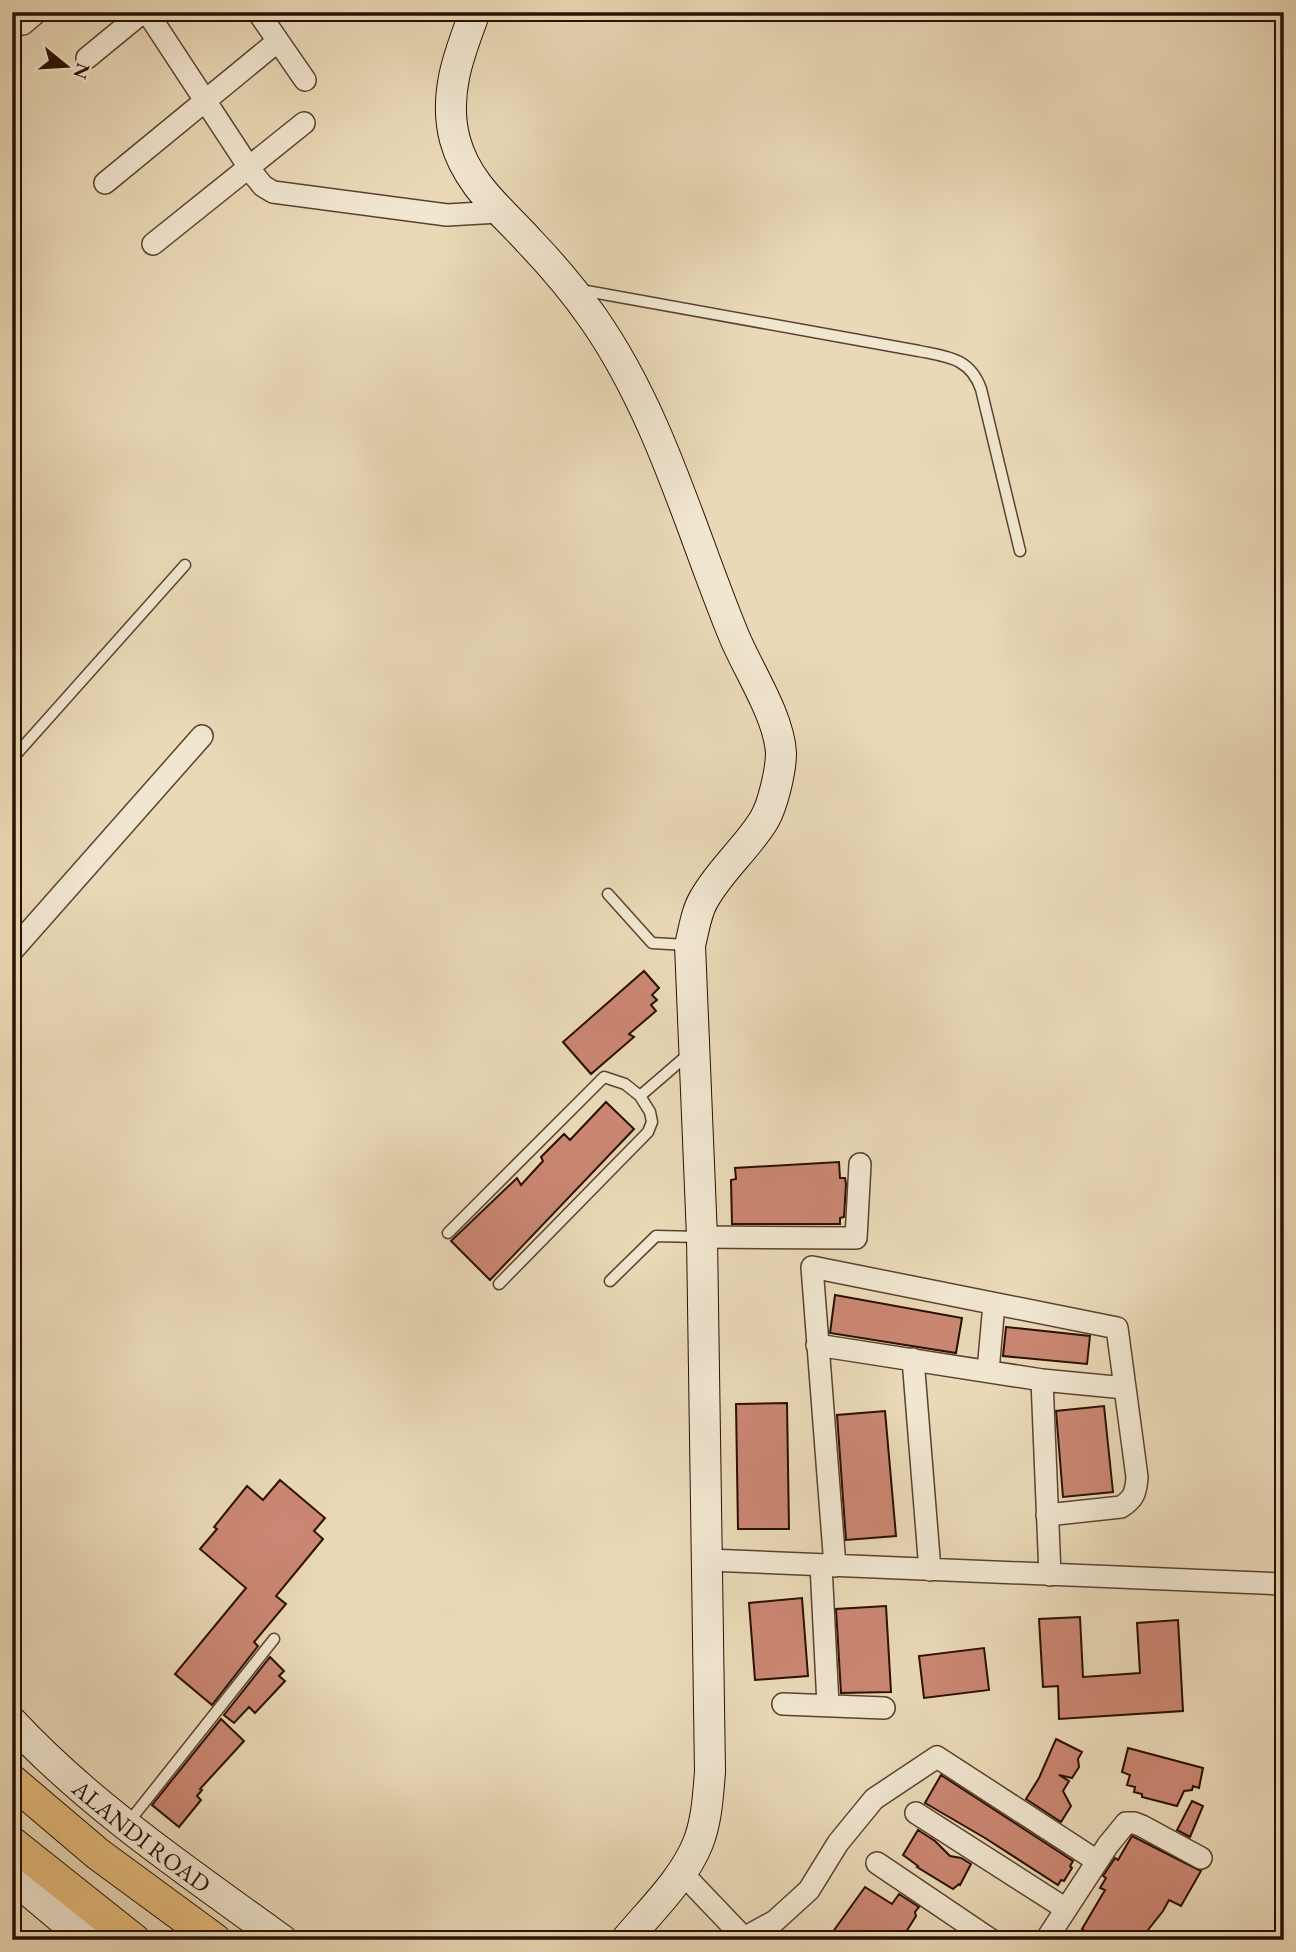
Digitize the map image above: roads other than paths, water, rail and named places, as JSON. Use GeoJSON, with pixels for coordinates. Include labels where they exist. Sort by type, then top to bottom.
{"type":"FeatureCollection","features":[{"type":"Feature","properties":{"kind":"main road"},"geometry":{"type":"LineString","coordinates":[[12,1781],[98,1854],[215,1940]]}},
{"type":"Feature","properties":{"kind":"main road"},"geometry":{"type":"LineString","coordinates":[[12,1843],[134,1940]]}},
{"type":"Feature","properties":{"kind":"street"},"geometry":{"type":"LineString","coordinates":[[87,58],[145,12],[249,167],[263,186],[273,192],[447,215],[499,212]]}},
{"type":"Feature","properties":{"kind":"street"},"geometry":{"type":"LineString","coordinates":[[258,12],[305,80]]}},
{"type":"Feature","properties":{"kind":"street"},"geometry":{"type":"LineString","coordinates":[[475,12],[453,76],[451,113],[455,141],[479,190],[528,239],[570,288],[597,325],[636,390],[664,450],[719,599],[762,694],[781,752],[766,818],[718,877],[702,902],[690,945],[702,1237],[710,1772],[706,1811],[698,1842],[682,1873],[626,1940]]}},
{"type":"Feature","properties":{"kind":"street"},"geometry":{"type":"LineString","coordinates":[[105,183],[278,41]]}},
{"type":"Feature","properties":{"kind":"street"},"geometry":{"type":"LineString","coordinates":[[153,244],[304,123]]}},
{"type":"Feature","properties":{"kind":"street"},"geometry":{"type":"LineString","coordinates":[[12,951],[202,736]]}},
{"type":"Feature","properties":{"kind":"street"},"geometry":{"type":"LineString","coordinates":[[702,1237],[856,1238],[860,1164]]}},
{"type":"Feature","properties":{"kind":"street"},"geometry":{"type":"LineString","coordinates":[[828,1705],[828,1565],[812,1267],[1117,1328],[1137,1477],[1136,1491],[1130,1501],[1121,1507],[1047,1515]]}},
{"type":"Feature","properties":{"kind":"street"},"geometry":{"type":"LineString","coordinates":[[988,1371],[994,1304]]}},
{"type":"Feature","properties":{"kind":"street"},"geometry":{"type":"LineString","coordinates":[[817,1345],[1042,1380],[1125,1388]]}},
{"type":"Feature","properties":{"kind":"street"},"geometry":{"type":"LineString","coordinates":[[913,1359],[930,1570]]}},
{"type":"Feature","properties":{"kind":"street"},"geometry":{"type":"LineString","coordinates":[[1042,1380],[1050,1575]]}},
{"type":"Feature","properties":{"kind":"street"},"geometry":{"type":"LineString","coordinates":[[708,1560],[1284,1584]]}},
{"type":"Feature","properties":{"kind":"street"},"geometry":{"type":"LineString","coordinates":[[783,1704],[884,1708]]}},
{"type":"Feature","properties":{"kind":"street","name":"ALANDI ROAD"},"geometry":{"type":"LineString","coordinates":[[12,1722],[71,1779],[282,1940]]}},
{"type":"Feature","properties":{"kind":"street"},"geometry":{"type":"LineString","coordinates":[[682,1873],[745,1939],[775,1921],[809,1890],[838,1843],[874,1798],[937,1757],[1097,1861]]}},
{"type":"Feature","properties":{"kind":"street"},"geometry":{"type":"LineString","coordinates":[[916,1813],[1066,1909]]}},
{"type":"Feature","properties":{"kind":"street"},"geometry":{"type":"LineString","coordinates":[[1046,1940],[1097,1861],[1126,1824],[1134,1823],[1202,1858]]}},
{"type":"Feature","properties":{"kind":"street"},"geometry":{"type":"LineString","coordinates":[[877,1863],[990,1940]]}},
{"type":"Feature","properties":{"kind":"street"},"geometry":{"type":"LineString","coordinates":[[12,1877],[87,1940]]}},
{"type":"Feature","properties":{"kind":"lane"},"geometry":{"type":"LineString","coordinates":[[570,288],[919,351],[969,367],[982,389],[1020,551]]}},
{"type":"Feature","properties":{"kind":"lane"},"geometry":{"type":"LineString","coordinates":[[12,759],[185,565]]}},
{"type":"Feature","properties":{"kind":"lane"},"geometry":{"type":"LineString","coordinates":[[608,894],[652,943],[690,945]]}},
{"type":"Feature","properties":{"kind":"lane"},"geometry":{"type":"LineString","coordinates":[[640,1096],[695,1048]]}},
{"type":"Feature","properties":{"kind":"lane"},"geometry":{"type":"LineString","coordinates":[[448,1233],[604,1077],[625,1084],[640,1096],[650,1112],[652,1122],[648,1132],[499,1284]]}},
{"type":"Feature","properties":{"kind":"lane"},"geometry":{"type":"LineString","coordinates":[[610,1281],[656,1237],[702,1237]]}},
{"type":"Feature","properties":{"kind":"lane"},"geometry":{"type":"LineString","coordinates":[[127,1824],[274,1639]]}}]}
